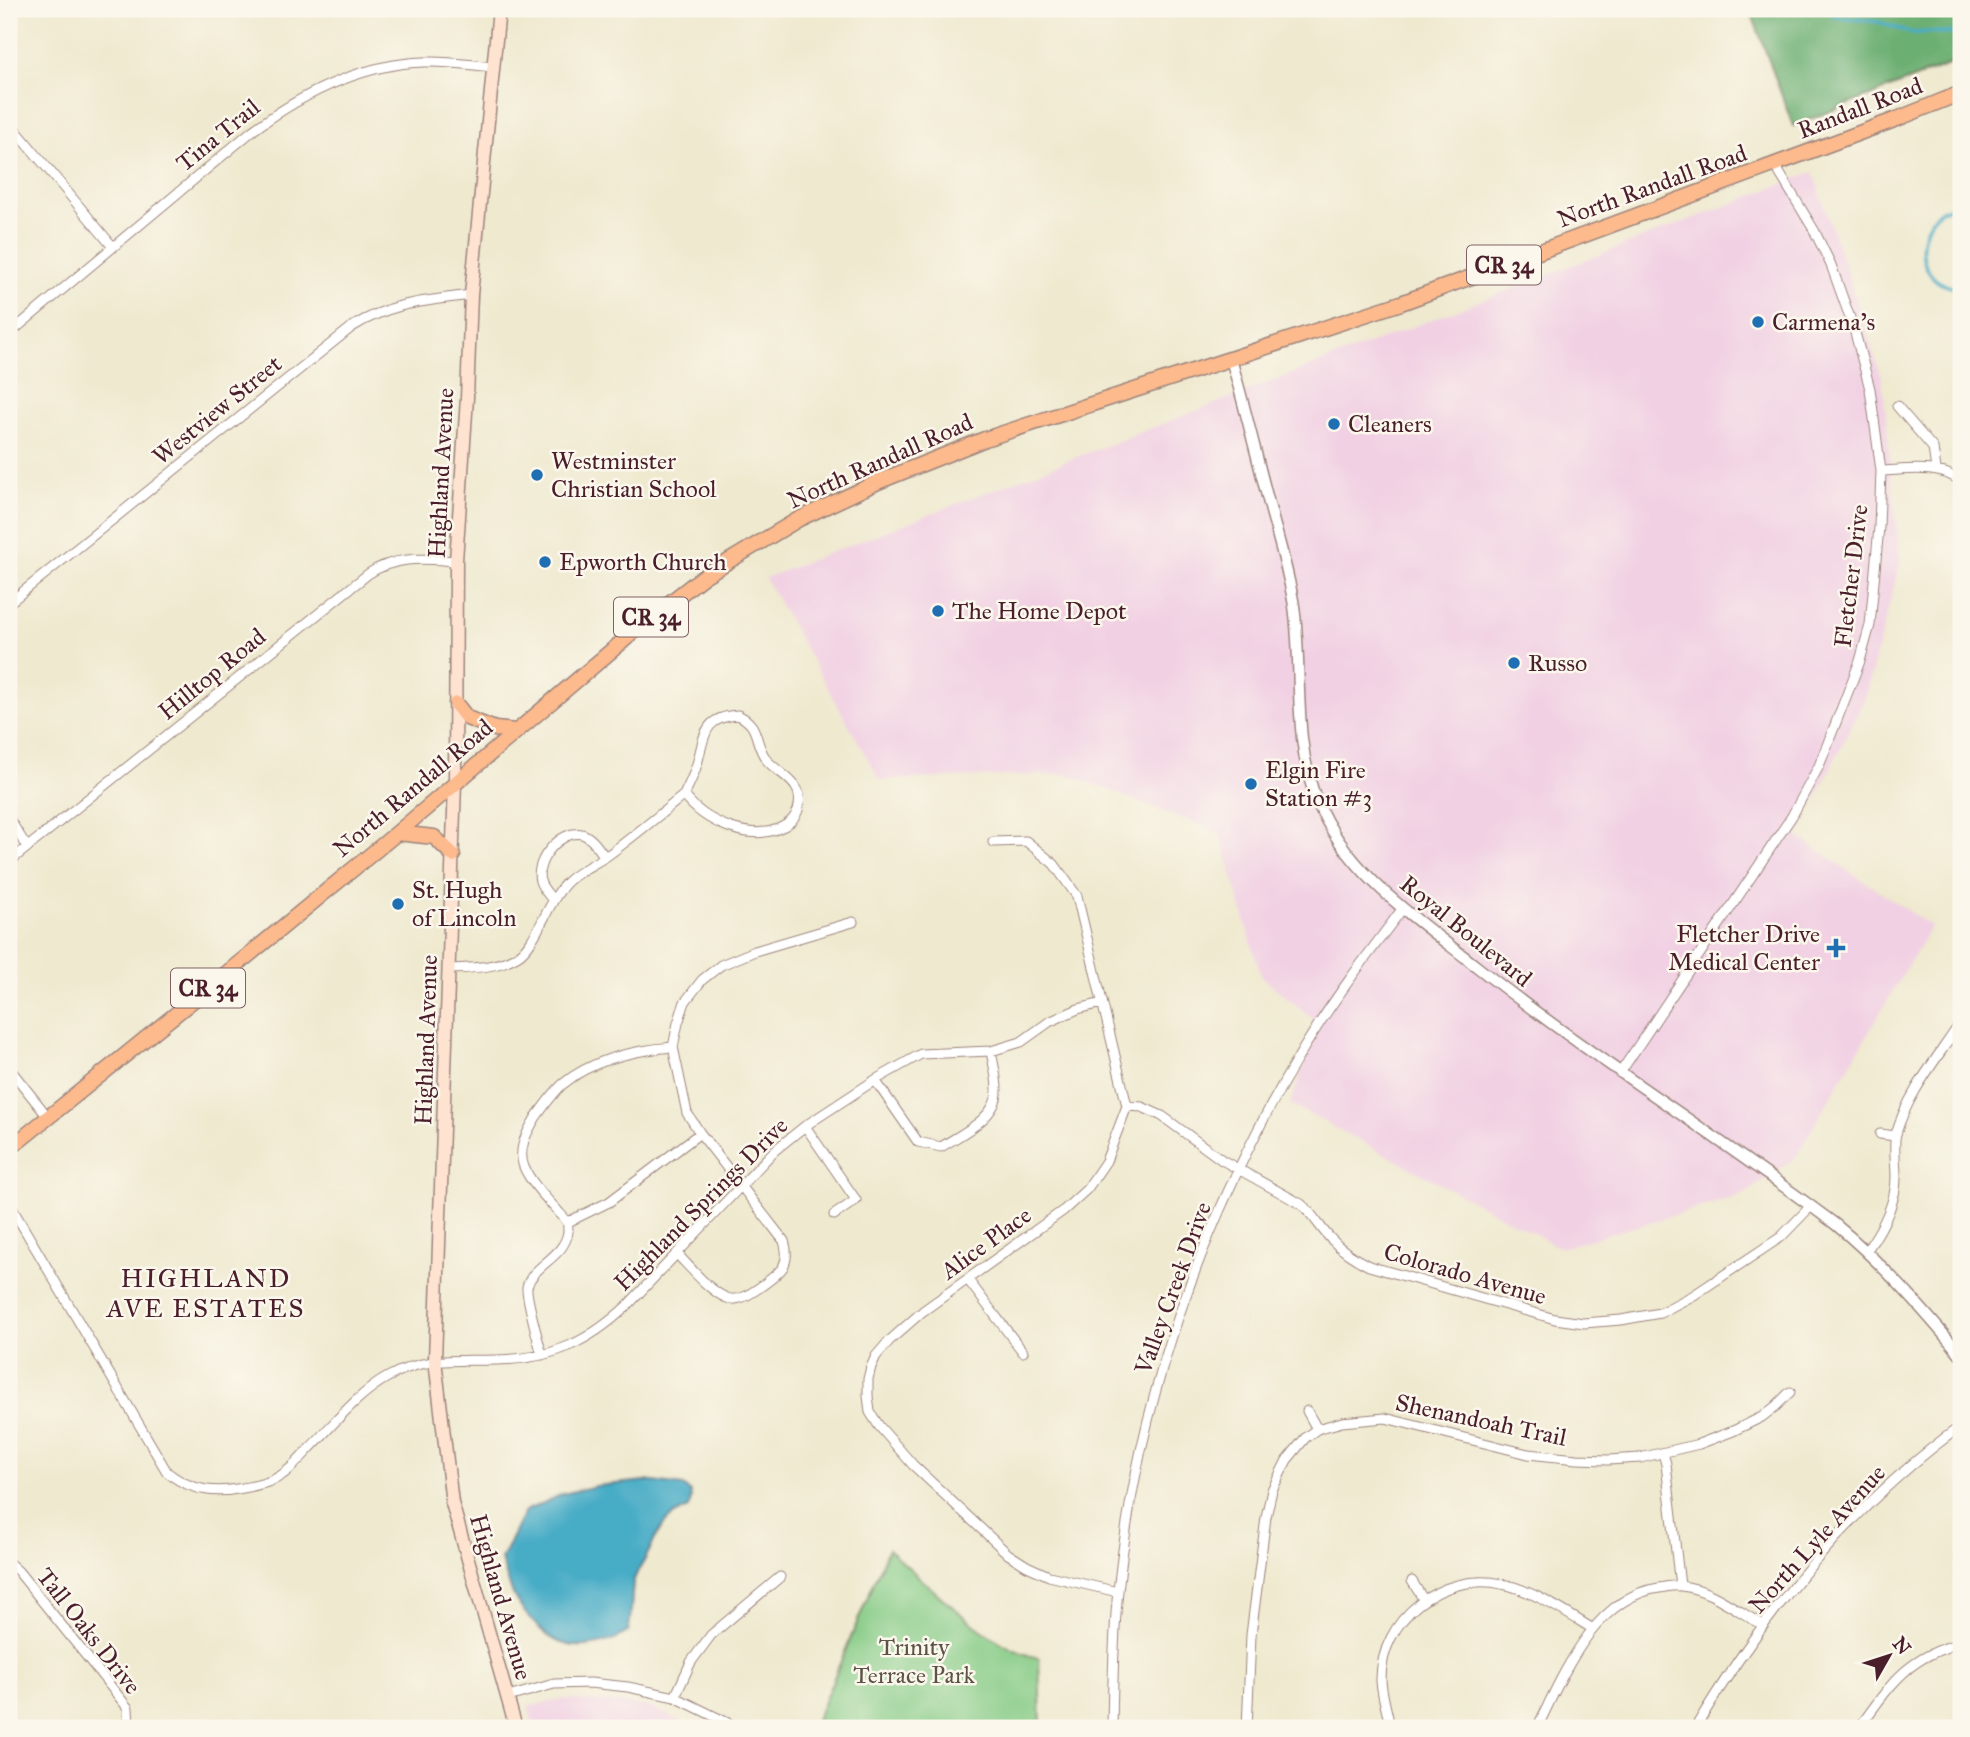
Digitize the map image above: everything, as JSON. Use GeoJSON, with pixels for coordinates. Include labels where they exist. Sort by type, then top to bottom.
{"type":"FeatureCollection","features":[{"type":"Feature","properties":{"kind":"main road","name":"Highland Avenue"},"geometry":{"type":"LineString","coordinates":[[499,9],[471,295],[456,561],[455,783],[435,1360],[452,1503],[516,1728]]}},
{"type":"Feature","properties":{"kind":"main road","name":"Randall Road"},"geometry":{"type":"LineString","coordinates":[[1774,164],[1961,93]]}},
{"type":"Feature","properties":{"kind":"main road","name":"North Randall Road"},"geometry":{"type":"LineString","coordinates":[[9,1149],[397,833],[650,618],[704,576],[799,519],[880,481],[985,439],[1401,303],[1774,164]]}},
{"type":"Feature","properties":{"kind":"main road"},"geometry":{"type":"LineString","coordinates":[[456,704],[467,718],[495,729],[517,731]]}},
{"type":"Feature","properties":{"kind":"main road"},"geometry":{"type":"LineString","coordinates":[[397,833],[434,837],[453,856]]}},
{"type":"Feature","properties":{"kind":"street","name":"Tina Trail"},"geometry":{"type":"LineString","coordinates":[[9,334],[252,131],[285,108],[329,85],[359,74],[414,62],[494,67]]}},
{"type":"Feature","properties":{"kind":"street"},"geometry":{"type":"LineString","coordinates":[[9,122],[113,247]]}},
{"type":"Feature","properties":{"kind":"street","name":"Fletcher Drive"},"geometry":{"type":"LineString","coordinates":[[1620,1073],[1793,816],[1819,766],[1860,661],[1870,625],[1881,471],[1870,389],[1840,288],[1814,230],[1774,164]]}},
{"type":"Feature","properties":{"kind":"street","name":"Westview Street"},"geometry":{"type":"LineString","coordinates":[[9,603],[352,327],[399,305],[471,295]]}},
{"type":"Feature","properties":{"kind":"street","name":"Royal Boulevard"},"geometry":{"type":"LineString","coordinates":[[1231,359],[1289,576],[1298,641],[1303,744],[1313,789],[1326,820],[1348,854],[1403,908],[1517,999],[1811,1206],[1867,1250],[1920,1306],[1961,1355]]}},
{"type":"Feature","properties":{"kind":"street"},"geometry":{"type":"LineString","coordinates":[[1898,406],[1933,448],[1936,469]]}},
{"type":"Feature","properties":{"kind":"street"},"geometry":{"type":"LineString","coordinates":[[1881,471],[1936,469],[1961,481]]}},
{"type":"Feature","properties":{"kind":"street","name":"Hilltop Road"},"geometry":{"type":"LineString","coordinates":[[9,862],[368,573],[380,566],[406,559],[456,561]]}},
{"type":"Feature","properties":{"kind":"street"},"geometry":{"type":"LineString","coordinates":[[450,969],[496,964],[521,953],[529,944],[552,899],[573,876],[605,857],[684,794],[692,778],[705,732],[720,719],[738,715],[751,723],[761,750],[771,765],[799,792],[799,806],[794,820],[789,824],[772,831],[749,834],[710,818],[694,807],[684,794]]}},
{"type":"Feature","properties":{"kind":"street"},"geometry":{"type":"LineString","coordinates":[[9,819],[27,847]]}},
{"type":"Feature","properties":{"kind":"street"},"geometry":{"type":"LineString","coordinates":[[552,899],[539,879],[539,866],[544,855],[563,838],[574,833],[584,835],[605,857]]}},
{"type":"Feature","properties":{"kind":"street"},"geometry":{"type":"LineString","coordinates":[[993,842],[1026,841],[1054,864],[1077,896],[1126,1107]]}},
{"type":"Feature","properties":{"kind":"street","name":"Valley Creek Drive"},"geometry":{"type":"LineString","coordinates":[[1112,1728],[1118,1592],[1130,1506],[1167,1348],[1205,1245],[1282,1086],[1343,987],[1403,908]]}},
{"type":"Feature","properties":{"kind":"street"},"geometry":{"type":"LineString","coordinates":[[677,1254],[718,1293],[728,1298],[745,1297],[780,1271],[787,1253],[784,1241],[687,1113],[673,1047],[685,1002],[702,980],[721,965],[755,951],[853,922]]}},
{"type":"Feature","properties":{"kind":"street","name":"Highland Springs Drive"},"geometry":{"type":"LineString","coordinates":[[9,1203],[164,1469],[178,1480],[205,1491],[251,1487],[273,1480],[289,1470],[370,1388],[414,1364],[435,1360],[501,1360],[542,1355],[589,1337],[610,1321],[677,1254],[774,1151],[805,1126],[875,1080],[921,1054],[991,1051],[1021,1042],[1049,1022],[1078,1009],[1102,1003]]}},
{"type":"Feature","properties":{"kind":"street"},"geometry":{"type":"LineString","coordinates":[[1867,1250],[1893,1202],[1896,1181],[1895,1136],[1920,1084],[1961,1022]]}},
{"type":"Feature","properties":{"kind":"street"},"geometry":{"type":"LineString","coordinates":[[542,1355],[527,1288],[532,1277],[564,1245],[568,1222],[523,1165],[522,1148],[526,1132],[562,1086],[577,1074],[625,1054],[673,1047]]}},
{"type":"Feature","properties":{"kind":"street"},"geometry":{"type":"LineString","coordinates":[[875,1080],[918,1142],[941,1147],[986,1116],[993,1106],[998,1091],[991,1051]]}},
{"type":"Feature","properties":{"kind":"street"},"geometry":{"type":"LineString","coordinates":[[9,1068],[48,1117]]}},
{"type":"Feature","properties":{"kind":"street","name":"Colorado Avenue"},"geometry":{"type":"LineString","coordinates":[[1126,1107],[1142,1107],[1162,1115],[1201,1146],[1301,1204],[1347,1255],[1369,1266],[1555,1319],[1584,1323],[1660,1313],[1693,1295],[1781,1237],[1811,1206]]}},
{"type":"Feature","properties":{"kind":"street","name":"Alice Place"},"geometry":{"type":"LineString","coordinates":[[1118,1592],[1049,1576],[1007,1554],[913,1465],[879,1426],[870,1412],[867,1396],[868,1379],[876,1356],[901,1329],[1064,1210],[1087,1189],[1106,1161],[1126,1107]]}},
{"type":"Feature","properties":{"kind":"street"},"geometry":{"type":"LineString","coordinates":[[805,1126],[856,1200],[834,1215]]}},
{"type":"Feature","properties":{"kind":"street"},"geometry":{"type":"LineString","coordinates":[[568,1222],[609,1202],[700,1133]]}},
{"type":"Feature","properties":{"kind":"street"},"geometry":{"type":"LineString","coordinates":[[1880,1133],[1895,1136]]}},
{"type":"Feature","properties":{"kind":"street"},"geometry":{"type":"LineString","coordinates":[[968,1280],[1023,1352]]}},
{"type":"Feature","properties":{"kind":"street","name":"Shenandoah Trail"},"geometry":{"type":"LineString","coordinates":[[1317,1429],[1352,1420],[1385,1418],[1528,1454],[1608,1460],[1640,1458],[1699,1444],[1733,1431],[1762,1417],[1790,1392]]}},
{"type":"Feature","properties":{"kind":"street"},"geometry":{"type":"LineString","coordinates":[[1247,1728],[1251,1635],[1266,1517],[1272,1490],[1287,1460],[1306,1437],[1317,1429],[1307,1411]]}},
{"type":"Feature","properties":{"kind":"street","name":"North Lyle Avenue"},"geometry":{"type":"LineString","coordinates":[[1695,1728],[1718,1689],[1763,1625],[1812,1565],[1905,1470],[1961,1426]]}},
{"type":"Feature","properties":{"kind":"street"},"geometry":{"type":"LineString","coordinates":[[1663,1453],[1680,1586]]}},
{"type":"Feature","properties":{"kind":"street","name":"Tall Oaks Drive"},"geometry":{"type":"LineString","coordinates":[[9,1563],[128,1708],[129,1728]]}},
{"type":"Feature","properties":{"kind":"street"},"geometry":{"type":"LineString","coordinates":[[675,1697],[691,1662],[711,1635],[780,1577]]}},
{"type":"Feature","properties":{"kind":"street"},"geometry":{"type":"LineString","coordinates":[[1412,1581],[1423,1599]]}},
{"type":"Feature","properties":{"kind":"street"},"geometry":{"type":"LineString","coordinates":[[1388,1717],[1381,1679],[1389,1641],[1410,1610],[1437,1591],[1468,1583],[1500,1583],[1517,1588],[1593,1629]]}},
{"type":"Feature","properties":{"kind":"street"},"geometry":{"type":"LineString","coordinates":[[1537,1728],[1577,1650],[1609,1612],[1626,1600],[1652,1589],[1680,1586],[1701,1591],[1763,1625]]}},
{"type":"Feature","properties":{"kind":"street"},"geometry":{"type":"LineString","coordinates":[[1859,1728],[1894,1681],[1910,1666],[1924,1656],[1961,1643]]}},
{"type":"Feature","properties":{"kind":"street"},"geometry":{"type":"LineString","coordinates":[[508,1697],[554,1685],[628,1686],[675,1697],[738,1728]]}},
{"type":"Feature","properties":{"kind":"shaded area"},"geometry":{"type":"Polygon","coordinates":[[[1813,172],[1882,378],[1900,563],[1865,698],[1797,836],[1931,926],[1795,1158],[1743,1195],[1561,1248],[1290,1104],[1319,1024],[1261,976],[1220,833],[1067,774],[880,780],[765,578],[1813,172]]]}},
{"type":"Feature","properties":{"kind":"shaded area"},"geometry":{"type":"Polygon","coordinates":[[[564,1699],[647,1706],[697,1728],[534,1728],[528,1706],[564,1699]]]}},
{"type":"Feature","properties":{"kind":"green space"},"geometry":{"type":"Polygon","coordinates":[[[1750,9],[1961,9],[1961,60],[1793,126],[1750,9]]]}},
{"type":"Feature","properties":{"kind":"green space","name":"Trinity Terrace Park"},"geometry":{"type":"Polygon","coordinates":[[[888,1549],[979,1628],[1020,1652],[1039,1658],[1041,1728],[813,1728],[888,1549]]]}},
{"type":"Feature","properties":{"kind":"water"},"geometry":{"type":"Polygon","coordinates":[[[645,1481],[683,1486],[690,1492],[691,1498],[689,1508],[665,1523],[636,1574],[628,1632],[603,1643],[585,1646],[567,1645],[553,1639],[535,1624],[516,1600],[501,1559],[525,1511],[563,1494],[596,1486],[645,1481]]]}},
{"type":"Feature","properties":{"kind":"waterway"},"geometry":{"type":"LineString","coordinates":[[1829,9],[1835,17],[1879,22],[1912,33],[1952,33],[1961,39]]}},
{"type":"Feature","properties":{"kind":"waterway"},"geometry":{"type":"LineString","coordinates":[[1961,205],[1947,208],[1936,215],[1923,239],[1926,266],[1933,278],[1947,286],[1961,287]]}},
{"type":"Feature","properties":{"kind":"place","name":"Carmena’s"},"geometry":{"type":"Point","coordinates":[1758,322]}},
{"type":"Feature","properties":{"kind":"place","name":"Cleaners"},"geometry":{"type":"Point","coordinates":[1334,424]}},
{"type":"Feature","properties":{"kind":"place","name":"Westminster Christian School"},"geometry":{"type":"Point","coordinates":[537,475]}},
{"type":"Feature","properties":{"kind":"place","name":"Epworth Church"},"geometry":{"type":"Point","coordinates":[545,562]}},
{"type":"Feature","properties":{"kind":"place","name":"The Home Depot"},"geometry":{"type":"Point","coordinates":[938,611]}},
{"type":"Feature","properties":{"kind":"place","name":"Russo"},"geometry":{"type":"Point","coordinates":[1514,663]}},
{"type":"Feature","properties":{"kind":"place","name":"Elgin Fire Station #3"},"geometry":{"type":"Point","coordinates":[1251,784]}},
{"type":"Feature","properties":{"kind":"place","name":"St. Hugh of Lincoln"},"geometry":{"type":"Point","coordinates":[398,904]}},
{"type":"Feature","properties":{"kind":"place","name":"Fletcher Drive Medical Center"},"geometry":{"type":"Point","coordinates":[1836,948]}},
{"type":"Feature","properties":{"kind":"district","name":"HIGHLAND AVE ESTATES"},"geometry":{"type":"Point","coordinates":[206,1293]}}]}
